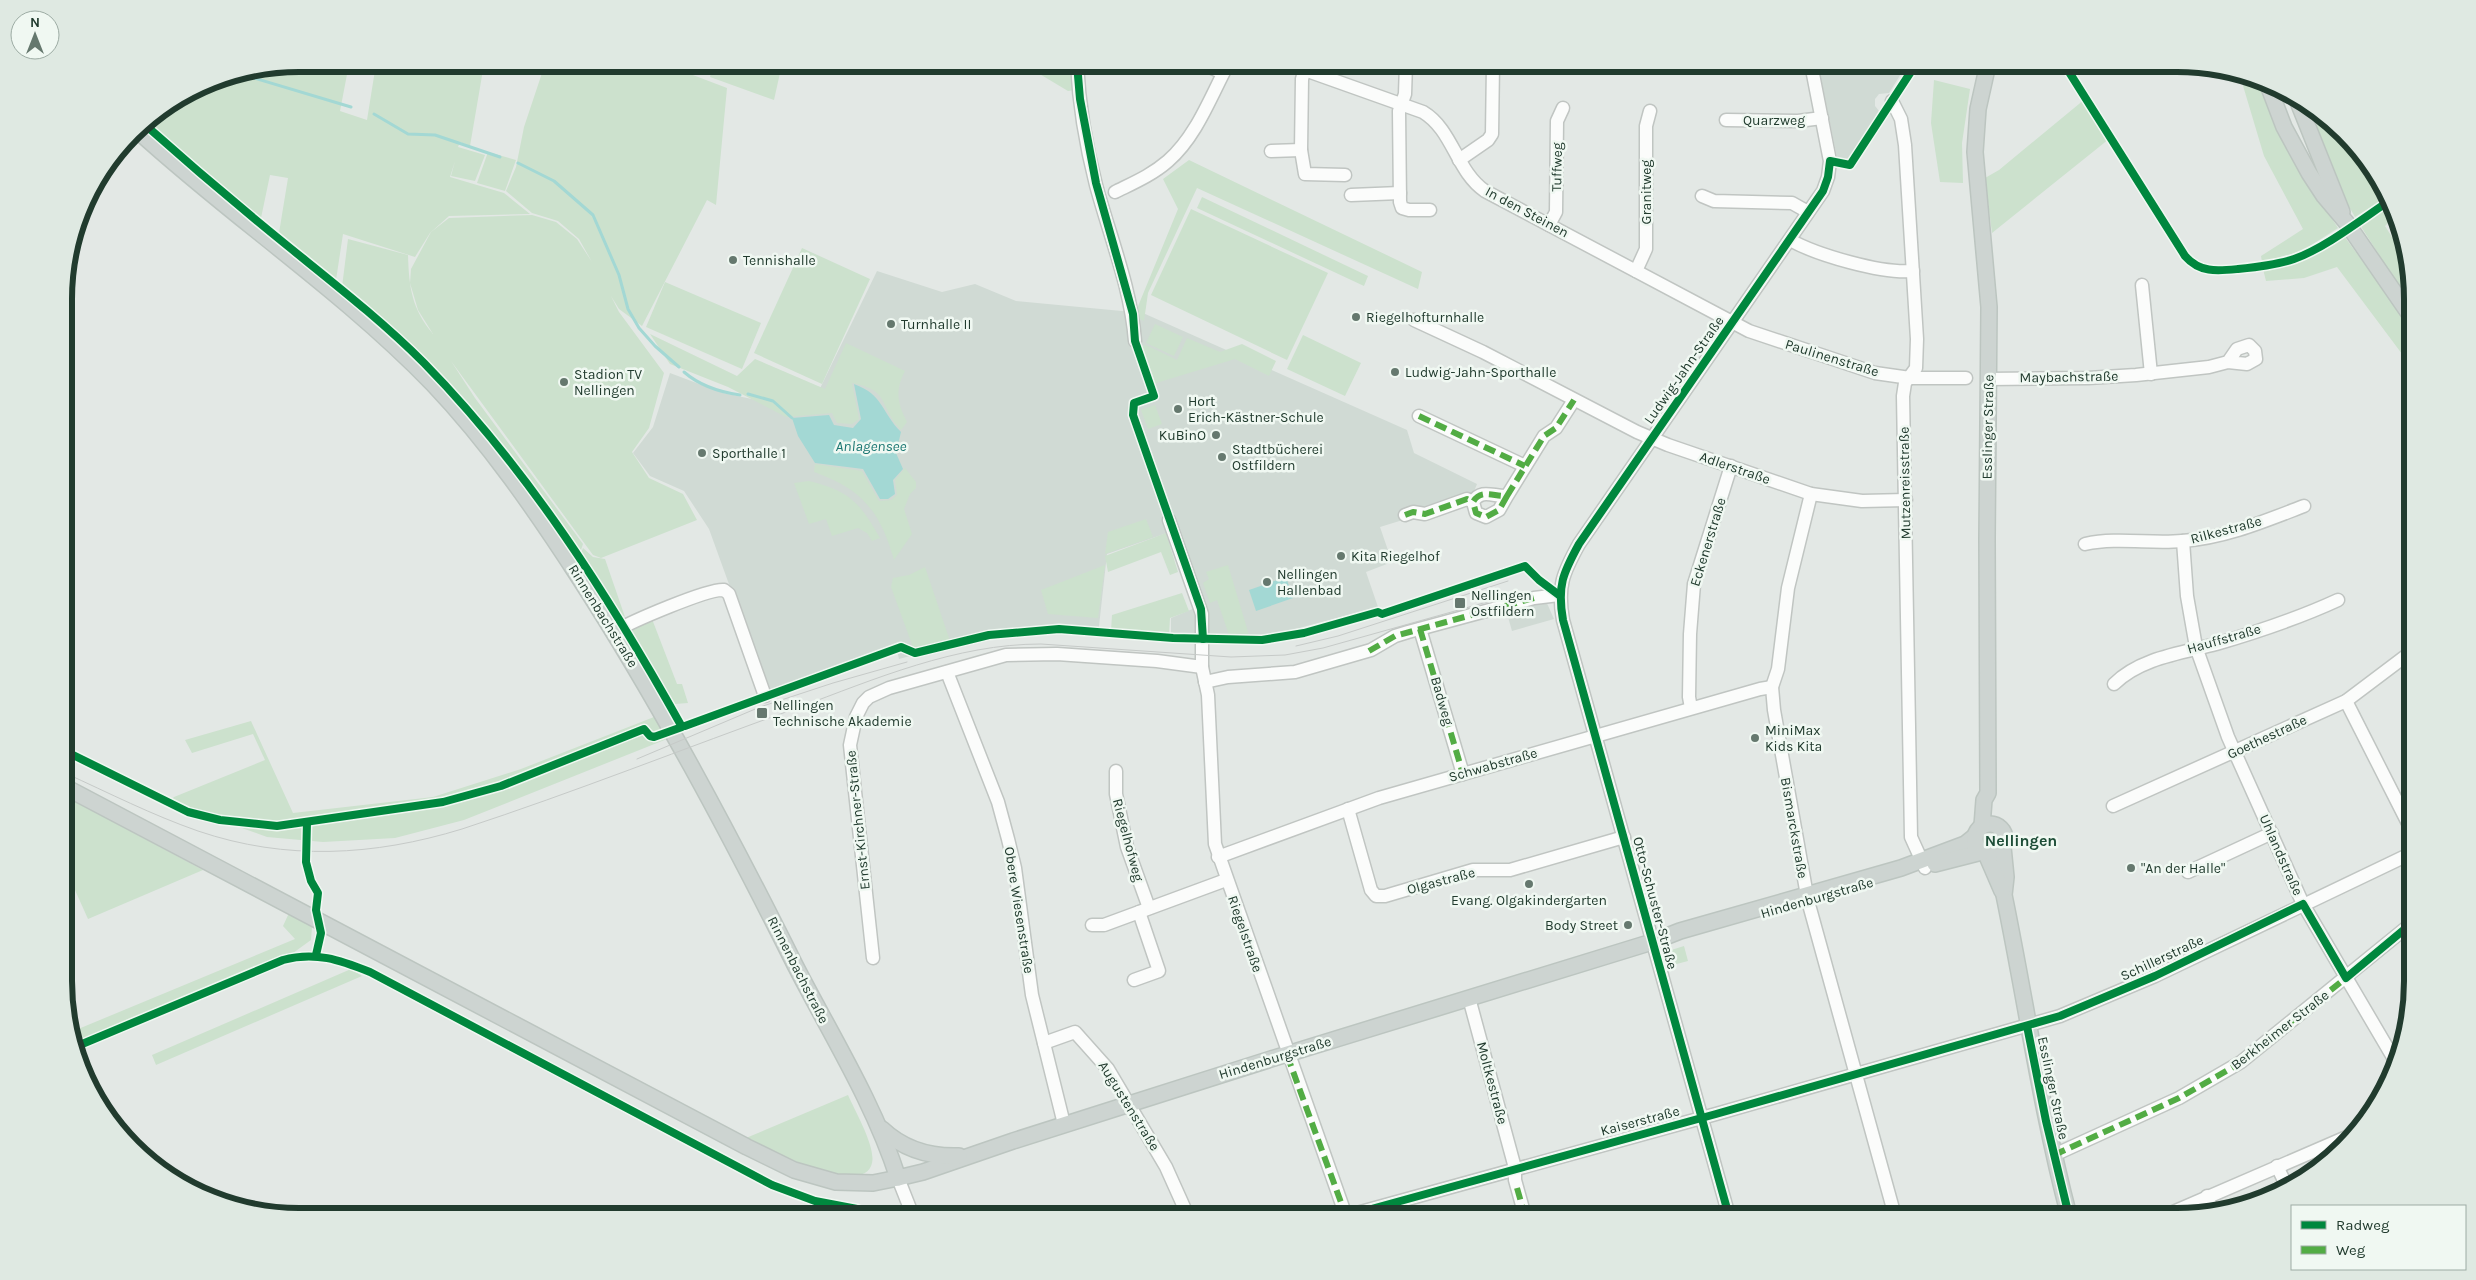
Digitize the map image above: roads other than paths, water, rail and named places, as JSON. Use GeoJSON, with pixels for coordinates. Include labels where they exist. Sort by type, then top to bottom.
{"type":"FeatureCollection","features":[{"type":"Feature","properties":{"kind":"main road","name":"Esslinger Straße"},"geometry":{"type":"LineString","coordinates":[[1986,72],[1978,109],[1975,158],[1988,286],[1988,793],[1994,800],[1985,829],[1976,846],[1984,853],[2004,895],[2027,1026],[2067,1208]]}},
{"type":"Feature","properties":{"kind":"main road"},"geometry":{"type":"LineString","coordinates":[[2271,94],[2284,127],[2304,165],[2324,196],[2346,222],[2403,305]]}},
{"type":"Feature","properties":{"kind":"main road"},"geometry":{"type":"LineString","coordinates":[[2301,110],[2346,222]]}},
{"type":"Feature","properties":{"kind":"main road","name":"Rinnenbachstraße"},"geometry":{"type":"LineString","coordinates":[[143,135],[217,200],[360,316],[432,383],[487,447],[514,482],[556,542],[614,632],[673,730],[729,833],[879,1127],[898,1178]]}},
{"type":"Feature","properties":{"kind":"main road","name":"Hindenburgstraße"},"geometry":{"type":"LineString","coordinates":[[72,791],[785,1166],[822,1179],[847,1184],[873,1183],[923,1172],[1064,1124],[1652,942],[1681,938],[1923,864],[1984,853]]}},
{"type":"Feature","properties":{"kind":"main road","name":"Esslinger Straße"},"geometry":{"type":"LineString","coordinates":[[1985,829],[2005,836],[2003,847],[2006,877],[2004,895]]}},
{"type":"Feature","properties":{"kind":"main road","name":"Hindenburgstraße"},"geometry":{"type":"LineString","coordinates":[[1923,864],[1967,843],[1985,829]]}},
{"type":"Feature","properties":{"kind":"main road"},"geometry":{"type":"LineString","coordinates":[[1984,853],[1998,852],[2003,847]]}},
{"type":"Feature","properties":{"kind":"main road"},"geometry":{"type":"LineString","coordinates":[[879,1127],[899,1143],[915,1150],[945,1156],[971,1156]]}},
{"type":"Feature","properties":{"kind":"street"},"geometry":{"type":"LineString","coordinates":[[1078,72],[1080,99],[1096,183],[1133,314],[1135,341]]}},
{"type":"Feature","properties":{"kind":"street"},"geometry":{"type":"LineString","coordinates":[[1115,192],[1150,174],[1178,150],[1192,131],[1223,72]]}},
{"type":"Feature","properties":{"kind":"street"},"geometry":{"type":"LineString","coordinates":[[1303,72],[1301,150],[1305,174],[1346,175]]}},
{"type":"Feature","properties":{"kind":"street","name":"In den Steinen"},"geometry":{"type":"LineString","coordinates":[[1313,72],[1402,103],[1434,119],[1476,184],[1732,323]]}},
{"type":"Feature","properties":{"kind":"street"},"geometry":{"type":"LineString","coordinates":[[1406,72],[1405,94],[1399,110],[1398,143],[1402,208],[1430,210]]}},
{"type":"Feature","properties":{"kind":"street"},"geometry":{"type":"LineString","coordinates":[[1459,160],[1488,140],[1492,134],[1493,72]]}},
{"type":"Feature","properties":{"kind":"street","name":"Ludwig-Jahn-Straße"},"geometry":{"type":"LineString","coordinates":[[1560,595],[1569,562],[1579,544],[1823,191],[1830,170],[1830,161],[1813,72]]}},
{"type":"Feature","properties":{"kind":"street","name":"Mutzenreisstraße"},"geometry":{"type":"LineString","coordinates":[[1892,101],[1901,119],[1905,144],[1914,271],[1916,368],[1903,388],[1903,396],[1911,837],[1923,864]]}},
{"type":"Feature","properties":{"kind":"street","name":"Tuffweg"},"geometry":{"type":"LineString","coordinates":[[1549,225],[1556,212],[1557,121],[1563,108]]}},
{"type":"Feature","properties":{"kind":"street","name":"Granitweg"},"geometry":{"type":"LineString","coordinates":[[1636,271],[1646,249],[1646,126],[1650,111]]}},
{"type":"Feature","properties":{"kind":"street","name":"Quarzweg"},"geometry":{"type":"LineString","coordinates":[[1726,120],[1798,121],[1822,118]]}},
{"type":"Feature","properties":{"kind":"street"},"geometry":{"type":"LineString","coordinates":[[1271,151],[1301,150]]}},
{"type":"Feature","properties":{"kind":"street"},"geometry":{"type":"LineString","coordinates":[[1351,195],[1400,193]]}},
{"type":"Feature","properties":{"kind":"street"},"geometry":{"type":"LineString","coordinates":[[1702,196],[1714,201],[1792,203],[1808,212]]}},
{"type":"Feature","properties":{"kind":"street"},"geometry":{"type":"LineString","coordinates":[[1790,240],[1799,245],[1848,261],[1886,270],[1914,271]]}},
{"type":"Feature","properties":{"kind":"street"},"geometry":{"type":"LineString","coordinates":[[2142,285],[2151,374]]}},
{"type":"Feature","properties":{"kind":"street","name":"Adlerstraße"},"geometry":{"type":"LineString","coordinates":[[1414,320],[1483,352],[1574,400],[1652,438],[1811,494],[1862,501],[1906,500]]}},
{"type":"Feature","properties":{"kind":"street","name":"Paulinenstraße"},"geometry":{"type":"LineString","coordinates":[[1732,323],[1749,332],[1875,373],[1910,378],[1966,378]]}},
{"type":"Feature","properties":{"kind":"street","name":"Maybachstraße"},"geometry":{"type":"LineString","coordinates":[[1988,379],[2088,378],[2151,374],[2209,367],[2228,362]]}},
{"type":"Feature","properties":{"kind":"street"},"geometry":{"type":"LineString","coordinates":[[1507,496],[1482,494],[1476,497],[1473,502],[1476,513],[1486,517],[1499,510],[1507,496],[1524,466],[1544,436],[1556,428],[1574,400]]}},
{"type":"Feature","properties":{"kind":"street"},"geometry":{"type":"LineString","coordinates":[[1419,416],[1524,466]]}},
{"type":"Feature","properties":{"kind":"street","name":"Eckenerstraße"},"geometry":{"type":"LineString","coordinates":[[1692,708],[1689,696],[1694,584],[1732,466]]}},
{"type":"Feature","properties":{"kind":"street","name":"Bismarckstraße"},"geometry":{"type":"LineString","coordinates":[[1811,494],[1790,581],[1778,669],[1772,688],[1776,729],[1808,898],[1893,1208]]}},
{"type":"Feature","properties":{"kind":"street"},"geometry":{"type":"LineString","coordinates":[[1405,514],[1414,512],[1425,514],[1467,500],[1473,502]]}},
{"type":"Feature","properties":{"kind":"street","name":"Rilkestraße"},"geometry":{"type":"LineString","coordinates":[[2085,544],[2102,540],[2183,541],[2234,531],[2304,506]]}},
{"type":"Feature","properties":{"kind":"street","name":"Riegelstraße"},"geometry":{"type":"LineString","coordinates":[[1169,520],[1201,608],[1202,667],[1205,682],[1214,836],[1218,857],[1343,1208]]}},
{"type":"Feature","properties":{"kind":"street","name":"Uhlandstraße"},"geometry":{"type":"LineString","coordinates":[[2183,541],[2188,596],[2196,647],[2234,752],[2303,904],[2391,1054]]}},
{"type":"Feature","properties":{"kind":"street"},"geometry":{"type":"LineString","coordinates":[[614,632],[633,620],[710,592],[724,590],[729,594],[765,696]]}},
{"type":"Feature","properties":{"kind":"street"},"geometry":{"type":"LineString","coordinates":[[1205,682],[1230,676],[1295,672],[1371,650],[1395,636],[1534,598],[1560,595]]}},
{"type":"Feature","properties":{"kind":"street","name":"Otto-Schuster-Straße"},"geometry":{"type":"LineString","coordinates":[[1560,595],[1563,620],[1727,1208]]}},
{"type":"Feature","properties":{"kind":"street","name":"Hauffstraße"},"geometry":{"type":"LineString","coordinates":[[2114,684],[2124,674],[2147,664],[2196,647],[2244,635],[2338,600]]}},
{"type":"Feature","properties":{"kind":"street","name":"Badweg"},"geometry":{"type":"LineString","coordinates":[[1420,629],[1463,774]]}},
{"type":"Feature","properties":{"kind":"street","name":"Ernst-Kirchner-Straße"},"geometry":{"type":"LineString","coordinates":[[873,958],[852,770],[851,735],[860,708],[869,697],[890,688],[999,656],[1026,653],[1148,660],[1202,667]]}},
{"type":"Feature","properties":{"kind":"street","name":"Goethestraße"},"geometry":{"type":"LineString","coordinates":[[2113,806],[2346,702],[2403,658]]}},
{"type":"Feature","properties":{"kind":"street","name":"Obere Wiesenstraße"},"geometry":{"type":"LineString","coordinates":[[947,672],[998,802],[1008,838],[1015,868],[1032,995],[1064,1124]]}},
{"type":"Feature","properties":{"kind":"street","name":"Schwabstraße"},"geometry":{"type":"LineString","coordinates":[[1218,857],[1348,809],[1692,708],[1760,689],[1772,688]]}},
{"type":"Feature","properties":{"kind":"street"},"geometry":{"type":"LineString","coordinates":[[2346,702],[2403,813]]}},
{"type":"Feature","properties":{"kind":"street","name":"Riegelhofweg"},"geometry":{"type":"LineString","coordinates":[[1116,770],[1116,794],[1127,847],[1159,971],[1134,980]]}},
{"type":"Feature","properties":{"kind":"street","name":"Olgastraße"},"geometry":{"type":"LineString","coordinates":[[1348,809],[1371,890],[1376,896],[1385,896],[1473,870],[1510,870],[1624,837]]}},
{"type":"Feature","properties":{"kind":"street"},"geometry":{"type":"LineString","coordinates":[[2188,872],[2272,833]]}},
{"type":"Feature","properties":{"kind":"street","name":"Schillerstraße"},"geometry":{"type":"LineString","coordinates":[[2027,1026],[2076,1010],[2155,976],[2403,857]]}},
{"type":"Feature","properties":{"kind":"street"},"geometry":{"type":"LineString","coordinates":[[1092,925],[1104,924],[1226,880]]}},
{"type":"Feature","properties":{"kind":"street","name":"Berkheimer Straße"},"geometry":{"type":"LineString","coordinates":[[2054,1155],[2179,1098],[2235,1066],[2403,930]]}},
{"type":"Feature","properties":{"kind":"street","name":"Moltkestraße"},"geometry":{"type":"LineString","coordinates":[[1469,998],[1515,1168],[1515,1180],[1523,1208]]}},
{"type":"Feature","properties":{"kind":"street","name":"Kaiserstraße"},"geometry":{"type":"LineString","coordinates":[[1374,1208],[2027,1026]]}},
{"type":"Feature","properties":{"kind":"street","name":"Augustenstraße"},"geometry":{"type":"LineString","coordinates":[[1044,1043],[1069,1032],[1077,1033],[1103,1061],[1166,1166],[1184,1208]]}},
{"type":"Feature","properties":{"kind":"street"},"geometry":{"type":"LineString","coordinates":[[2182,1208],[2336,1142]]}},
{"type":"Feature","properties":{"kind":"street"},"geometry":{"type":"LineString","coordinates":[[2278,1166],[2284,1180]]}},
{"type":"Feature","properties":{"kind":"street","name":"Rinnenbachstraße"},"geometry":{"type":"LineString","coordinates":[[898,1178],[910,1208]]}},
{"type":"Feature","properties":{"kind":"street"},"geometry":{"type":"LineString","coordinates":[[2207,1196],[2210,1205]]}},
{"type":"Feature","properties":{"kind":"water","name":"Anlagensee"},"geometry":{"type":"Polygon","coordinates":[[[854,384],[864,388],[877,399],[894,425],[901,432],[896,453],[903,469],[893,480],[895,494],[888,499],[880,499],[863,469],[815,463],[798,436],[792,418],[829,415],[834,425],[853,428],[861,419],[854,384]]]}},
{"type":"Feature","properties":{"kind":"water"},"geometry":{"type":"Polygon","coordinates":[[[1286,577],[1293,598],[1256,611],[1249,590],[1286,577]]]}},
{"type":"Feature","properties":{"kind":"waterway"},"geometry":{"type":"LineString","coordinates":[[252,78],[351,107]]}},
{"type":"Feature","properties":{"kind":"waterway"},"geometry":{"type":"LineString","coordinates":[[374,114],[408,134],[435,135],[500,157]]}},
{"type":"Feature","properties":{"kind":"waterway"},"geometry":{"type":"LineString","coordinates":[[518,163],[554,181],[593,215],[619,275],[628,309],[639,328],[655,346],[679,367]]}},
{"type":"Feature","properties":{"kind":"waterway"},"geometry":{"type":"LineString","coordinates":[[684,372],[710,388],[740,395]]}},
{"type":"Feature","properties":{"kind":"waterway"},"geometry":{"type":"LineString","coordinates":[[748,394],[773,401],[792,418]]}},
{"type":"Feature","properties":{"kind":"tram line"},"geometry":{"type":"LineString","coordinates":[[1296,646],[1338,636],[1508,581]]}},
{"type":"Feature","properties":{"kind":"tram line"},"geometry":{"type":"LineString","coordinates":[[72,776],[164,818],[231,841],[297,851],[330,851],[396,845],[462,829],[504,815],[886,675],[916,665],[978,650],[1041,644],[1231,657],[1285,655],[1323,648],[1512,595]]}},
{"type":"Feature","properties":{"kind":"tram line"},"geometry":{"type":"LineString","coordinates":[[637,759],[760,707],[833,683],[907,662]]}},
{"type":"Feature","properties":{"kind":"place","name":"Tennishalle"},"geometry":{"type":"Point","coordinates":[733,260]}},
{"type":"Feature","properties":{"kind":"place","name":"Riegelhofturnhalle"},"geometry":{"type":"Point","coordinates":[1356,317]}},
{"type":"Feature","properties":{"kind":"place","name":"Turnhalle II"},"geometry":{"type":"Point","coordinates":[891,324]}},
{"type":"Feature","properties":{"kind":"place","name":"Ludwig-Jahn-Sporthalle"},"geometry":{"type":"Point","coordinates":[1395,372]}},
{"type":"Feature","properties":{"kind":"place","name":"Stadion TV Nellingen"},"geometry":{"type":"Point","coordinates":[564,382]}},
{"type":"Feature","properties":{"kind":"place","name":"Hort Erich-Kästner-Schule"},"geometry":{"type":"Point","coordinates":[1178,409]}},
{"type":"Feature","properties":{"kind":"place","name":"KuBinO"},"geometry":{"type":"Point","coordinates":[1216,435]}},
{"type":"Feature","properties":{"kind":"place","name":"Sporthalle 1"},"geometry":{"type":"Point","coordinates":[702,453]}},
{"type":"Feature","properties":{"kind":"place","name":"Stadtbücherei Ostfildern"},"geometry":{"type":"Point","coordinates":[1222,457]}},
{"type":"Feature","properties":{"kind":"place","name":"Kita Riegelhof"},"geometry":{"type":"Point","coordinates":[1341,556]}},
{"type":"Feature","properties":{"kind":"place","name":"Nellingen Hallenbad"},"geometry":{"type":"Point","coordinates":[1267,582]}},
{"type":"Feature","properties":{"kind":"place","name":"Nellingen Ostfildern"},"geometry":{"type":"Point","coordinates":[1460,603]}},
{"type":"Feature","properties":{"kind":"place","name":"Nellingen Technische Akademie"},"geometry":{"type":"Point","coordinates":[762,713]}},
{"type":"Feature","properties":{"kind":"place","name":"MiniMax Kids Kita"},"geometry":{"type":"Point","coordinates":[1755,738]}},
{"type":"Feature","properties":{"kind":"place","name":"\"An der Halle\""},"geometry":{"type":"Point","coordinates":[2131,868]}},
{"type":"Feature","properties":{"kind":"place","name":"Evang. Olgakindergarten"},"geometry":{"type":"Point","coordinates":[1529,884]}},
{"type":"Feature","properties":{"kind":"place","name":"Body Street"},"geometry":{"type":"Point","coordinates":[1628,925]}},
{"type":"Feature","properties":{"kind":"district","name":"Nellingen"},"geometry":{"type":"Point","coordinates":[2021,840]}}]}
